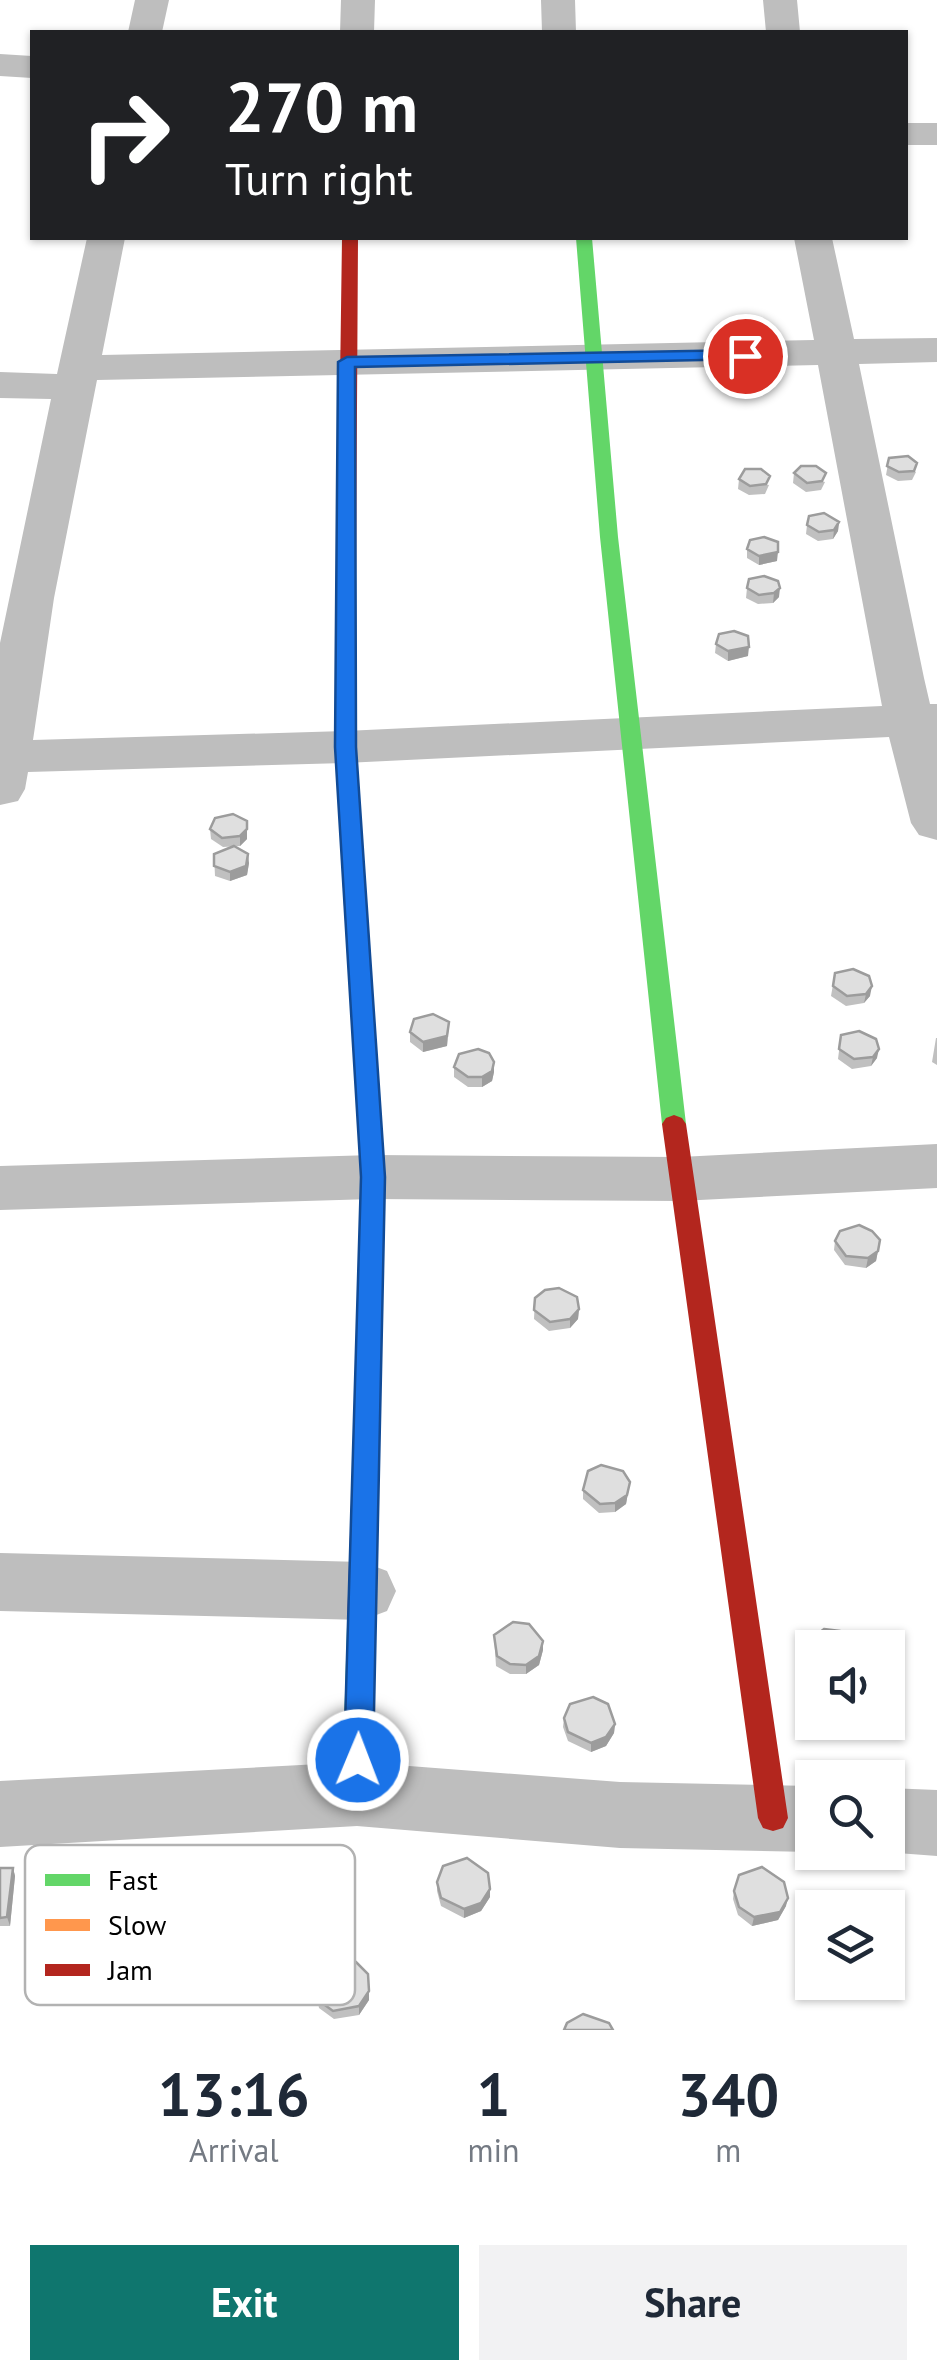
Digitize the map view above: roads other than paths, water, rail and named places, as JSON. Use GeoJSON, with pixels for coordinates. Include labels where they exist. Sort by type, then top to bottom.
{"type":"FeatureCollection","features":[{"type":"Feature","properties":{"kind":"street"},"geometry":{"type":"LineString","coordinates":[[145,30],[152,0]]}},
{"type":"Feature","properties":{"kind":"street"},"geometry":{"type":"LineString","coordinates":[[356,30],[358,0]]}},
{"type":"Feature","properties":{"kind":"street"},"geometry":{"type":"LineString","coordinates":[[558,0],[559,30]]}},
{"type":"Feature","properties":{"kind":"street"},"geometry":{"type":"LineString","coordinates":[[780,0],[783,30]]}},
{"type":"Feature","properties":{"kind":"street"},"geometry":{"type":"LineString","coordinates":[[0,65],[30,67]]}},
{"type":"Feature","properties":{"kind":"street"},"geometry":{"type":"LineString","coordinates":[[908,134],[937,134]]}},
{"type":"Feature","properties":{"kind":"street"},"geometry":{"type":"LineString","coordinates":[[106,240],[31,598],[2,768],[631,731],[922,720]]}},
{"type":"Feature","properties":{"kind":"street"},"geometry":{"type":"LineString","coordinates":[[350,240],[346,747],[373,1177],[358,1794]]}},
{"type":"Feature","properties":{"kind":"street"},"geometry":{"type":"LineString","coordinates":[[0,1814],[358,1794],[620,1815],[793,1819],[680,1179],[593,360],[584,240]]}},
{"type":"Feature","properties":{"kind":"street"},"geometry":{"type":"LineString","coordinates":[[813,240],[922,720],[937,823]]}},
{"type":"Feature","properties":{"kind":"street"},"geometry":{"type":"LineString","coordinates":[[0,385],[347,362],[593,360],[937,350]]}},
{"type":"Feature","properties":{"kind":"street"},"geometry":{"type":"LineString","coordinates":[[0,1188],[373,1177],[680,1179],[937,1166]]}},
{"type":"Feature","properties":{"kind":"street"},"geometry":{"type":"LineString","coordinates":[[0,1582],[363,1591]]}},
{"type":"Feature","properties":{"kind":"street"},"geometry":{"type":"LineString","coordinates":[[905,1821],[937,1822]]}}]}
